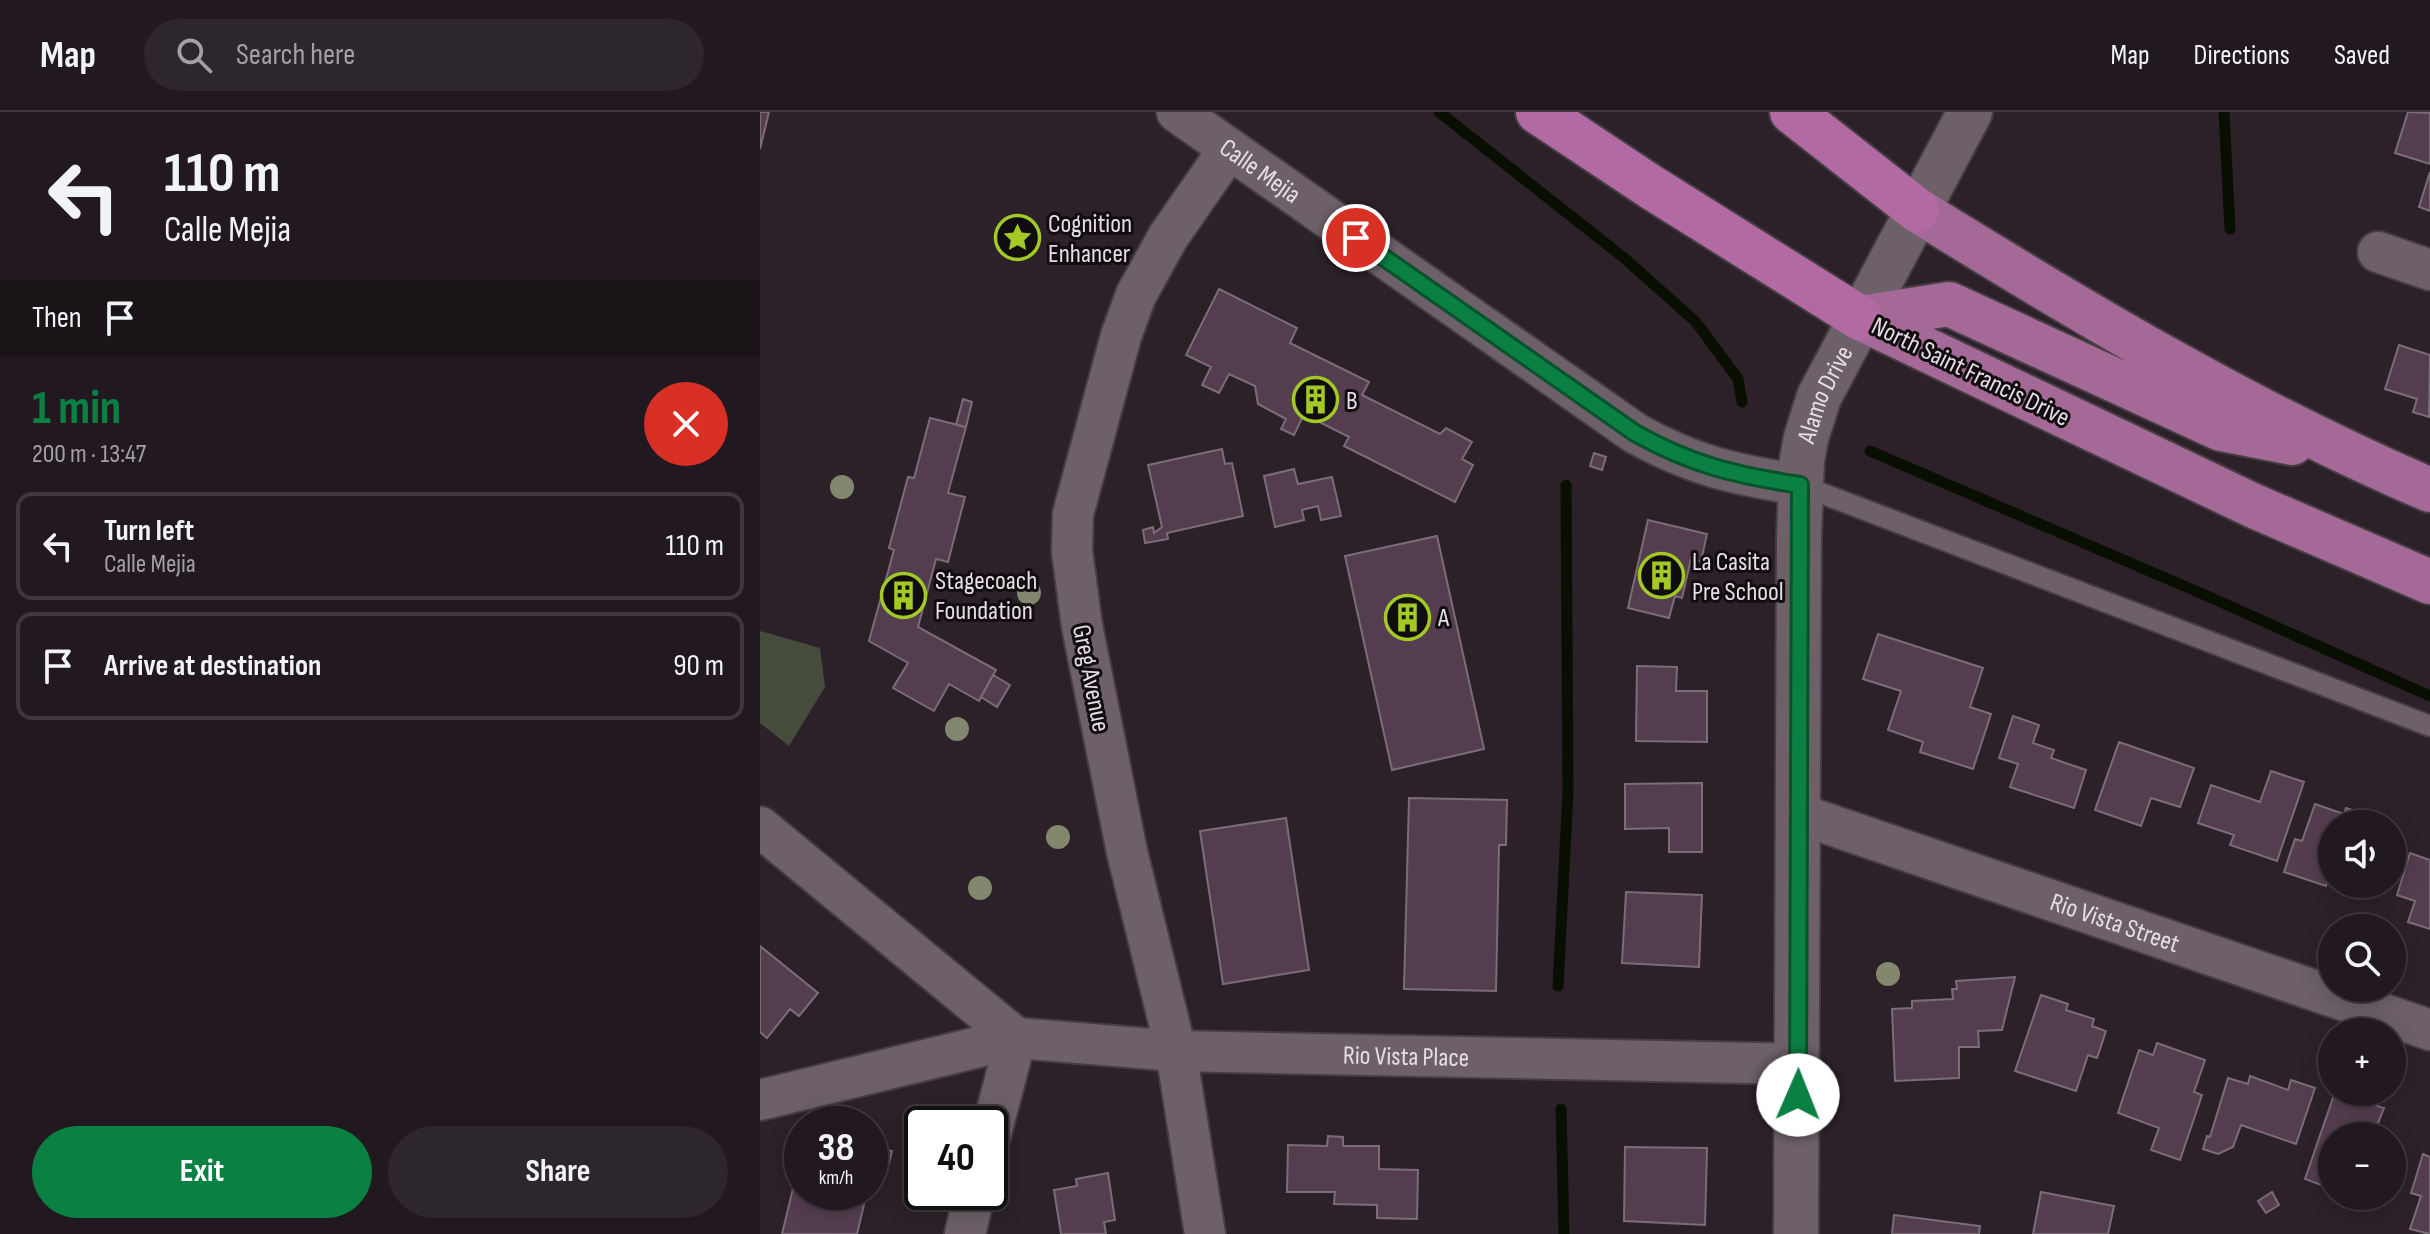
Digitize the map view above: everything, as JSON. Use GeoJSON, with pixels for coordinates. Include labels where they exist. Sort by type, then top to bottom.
{"type":"FeatureCollection","features":[{"type":"Feature","properties":{"kind":"highway","name":"North Saint Francis Drive"},"geometry":{"type":"LineString","coordinates":[[1538,112],[1860,318],[2254,506],[2430,582]]}},
{"type":"Feature","properties":{"kind":"highway"},"geometry":{"type":"LineString","coordinates":[[1792,112],[1917,210],[2207,383],[2345,453],[2430,490]]}},
{"type":"Feature","properties":{"kind":"highway"},"geometry":{"type":"LineString","coordinates":[[1860,318],[1949,304],[2221,429],[2345,453]]}},
{"type":"Feature","properties":{"kind":"street","name":"Calle Mejia"},"geometry":{"type":"LineString","coordinates":[[1177,112],[1635,433],[1700,465],[1800,485]]}},
{"type":"Feature","properties":{"kind":"street","name":"Alamo Drive"},"geometry":{"type":"LineString","coordinates":[[1796,1234],[1800,485],[1806,438],[1819,397],[1970,112]]}},
{"type":"Feature","properties":{"kind":"street","name":"Greg Avenue"},"geometry":{"type":"LineString","coordinates":[[1205,1234],[1176,1051],[1127,852],[1082,626],[1072,551],[1073,514],[1121,336],[1136,295],[1168,237],[1229,149]]}},
{"type":"Feature","properties":{"kind":"street"},"geometry":{"type":"LineString","coordinates":[[2378,252],[2430,270]]}},
{"type":"Feature","properties":{"kind":"street","name":"Rio Vista Street"},"geometry":{"type":"LineString","coordinates":[[1799,814],[2430,1030]]}},
{"type":"Feature","properties":{"kind":"street"},"geometry":{"type":"LineString","coordinates":[[760,827],[1016,1038],[998,1106]]}},
{"type":"Feature","properties":{"kind":"street","name":"Rio Vista Place"},"geometry":{"type":"LineString","coordinates":[[760,1100],[1016,1038],[1176,1051],[1798,1064]]}},
{"type":"Feature","properties":{"kind":"street"},"geometry":{"type":"LineString","coordinates":[[965,1234],[971,1210]]}},
{"type":"Feature","properties":{"kind":"lane"},"geometry":{"type":"LineString","coordinates":[[1800,485],[2430,726]]}},
{"type":"Feature","properties":{"kind":"green space"},"geometry":{"type":"Polygon","coordinates":[[[760,631],[820,648],[825,687],[789,746],[760,723],[760,631]]]}},
{"type":"Feature","properties":{"kind":"building"},"geometry":{"type":"Polygon","coordinates":[[[760,112],[769,112],[760,149],[760,112]]]}},
{"type":"Feature","properties":{"kind":"building"},"geometry":{"type":"Polygon","coordinates":[[[2408,112],[2430,113],[2430,164],[2395,153],[2408,112]]]}},
{"type":"Feature","properties":{"kind":"building"},"geometry":{"type":"Polygon","coordinates":[[[2430,172],[2430,211],[2419,207],[2430,172]]]}},
{"type":"Feature","properties":{"kind":"building","name":"B"},"geometry":{"type":"Polygon","coordinates":[[[1219,289],[1297,328],[1290,343],[1369,382],[1362,395],[1440,434],[1446,428],[1472,442],[1462,459],[1473,465],[1455,502],[1344,446],[1349,437],[1304,414],[1294,435],[1281,429],[1286,419],[1258,404],[1255,386],[1229,374],[1219,393],[1202,385],[1211,367],[1186,355],[1219,289]]]}},
{"type":"Feature","properties":{"kind":"building"},"geometry":{"type":"Polygon","coordinates":[[[2399,345],[2430,355],[2429,417],[2413,412],[2417,399],[2385,389],[2399,345]]]}},
{"type":"Feature","properties":{"kind":"building"},"geometry":{"type":"Polygon","coordinates":[[[963,399],[972,402],[966,427],[956,425],[963,399]]]}},
{"type":"Feature","properties":{"kind":"building","name":"Stagecoach Foundation"},"geometry":{"type":"Polygon","coordinates":[[[930,418],[966,427],[948,493],[965,497],[948,562],[936,559],[918,627],[996,670],[979,701],[949,684],[934,711],[893,688],[908,663],[869,641],[894,550],[889,548],[908,477],[914,478],[930,418]]]}},
{"type":"Feature","properties":{"kind":"building"},"geometry":{"type":"Polygon","coordinates":[[[1222,449],[1225,464],[1232,463],[1243,516],[1167,533],[1168,539],[1145,543],[1143,530],[1153,527],[1154,533],[1162,527],[1148,465],[1222,449]]]}},
{"type":"Feature","properties":{"kind":"building"},"geometry":{"type":"Polygon","coordinates":[[[1594,453],[1606,457],[1602,470],[1590,466],[1594,453]]]}},
{"type":"Feature","properties":{"kind":"building"},"geometry":{"type":"Polygon","coordinates":[[[1294,469],[1298,484],[1332,477],[1341,516],[1321,520],[1318,506],[1302,510],[1304,520],[1275,527],[1264,476],[1294,469]]]}},
{"type":"Feature","properties":{"kind":"building","name":"La Casita Pre School"},"geometry":{"type":"Polygon","coordinates":[[[1648,520],[1707,534],[1701,561],[1691,559],[1682,598],[1675,596],[1669,618],[1628,608],[1648,520]]]}},
{"type":"Feature","properties":{"kind":"building","name":"A"},"geometry":{"type":"Polygon","coordinates":[[[1437,536],[1484,749],[1392,770],[1345,556],[1437,536]]]}},
{"type":"Feature","properties":{"kind":"building"},"geometry":{"type":"Polygon","coordinates":[[[1878,634],[1983,668],[1970,707],[1991,714],[1973,769],[1920,752],[1923,742],[1888,730],[1901,691],[1863,679],[1878,634]]]}},
{"type":"Feature","properties":{"kind":"building"},"geometry":{"type":"Polygon","coordinates":[[[1637,666],[1677,667],[1676,691],[1707,691],[1707,742],[1636,741],[1637,666]]]}},
{"type":"Feature","properties":{"kind":"building"},"geometry":{"type":"Polygon","coordinates":[[[993,675],[1010,685],[997,707],[981,697],[993,675]]]}},
{"type":"Feature","properties":{"kind":"building"},"geometry":{"type":"Polygon","coordinates":[[[2013,716],[2039,725],[2033,743],[2054,750],[2051,758],[2086,770],[2074,808],[2010,787],[2018,764],[1999,758],[2013,716]]]}},
{"type":"Feature","properties":{"kind":"building"},"geometry":{"type":"Polygon","coordinates":[[[2119,742],[2194,768],[2180,807],[2151,798],[2141,826],[2095,810],[2119,742]]]}},
{"type":"Feature","properties":{"kind":"building"},"geometry":{"type":"Polygon","coordinates":[[[2271,771],[2304,782],[2277,861],[2230,845],[2234,835],[2198,823],[2211,785],[2260,802],[2271,771]]]}},
{"type":"Feature","properties":{"kind":"building"},"geometry":{"type":"Polygon","coordinates":[[[1702,783],[1702,852],[1669,852],[1669,828],[1625,829],[1625,784],[1702,783]]]}},
{"type":"Feature","properties":{"kind":"building"},"geometry":{"type":"Polygon","coordinates":[[[1409,798],[1507,800],[1506,845],[1499,845],[1496,991],[1404,989],[1409,798]]]}},
{"type":"Feature","properties":{"kind":"building"},"geometry":{"type":"Polygon","coordinates":[[[2315,804],[2332,810],[2318,810],[2318,883],[2284,872],[2295,839],[2302,841],[2315,804]]]}},
{"type":"Feature","properties":{"kind":"building"},"geometry":{"type":"Polygon","coordinates":[[[1286,818],[1309,970],[1223,984],[1200,831],[1286,818]]]}},
{"type":"Feature","properties":{"kind":"building"},"geometry":{"type":"Polygon","coordinates":[[[2410,853],[2430,860],[2430,929],[2408,922],[2415,901],[2406,898],[2406,866],[2410,853]]]}},
{"type":"Feature","properties":{"kind":"building"},"geometry":{"type":"Polygon","coordinates":[[[1626,892],[1702,895],[1699,967],[1622,963],[1626,892]]]}},
{"type":"Feature","properties":{"kind":"building"},"geometry":{"type":"Polygon","coordinates":[[[760,946],[818,993],[799,1016],[790,1009],[767,1038],[760,1032],[760,946]]]}},
{"type":"Feature","properties":{"kind":"building"},"geometry":{"type":"Polygon","coordinates":[[[2015,977],[2002,1030],[1978,1031],[1979,1047],[1959,1047],[1959,1078],[1895,1081],[1892,1009],[1912,1008],[1912,1001],[1953,999],[1952,989],[1957,989],[1956,981],[2015,977]]]}},
{"type":"Feature","properties":{"kind":"building"},"geometry":{"type":"Polygon","coordinates":[[[2041,995],[2068,1004],[2066,1010],[2094,1019],[2092,1026],[2106,1031],[2097,1058],[2088,1055],[2076,1091],[2015,1071],[2041,995]]]}},
{"type":"Feature","properties":{"kind":"building"},"geometry":{"type":"Polygon","coordinates":[[[2157,1043],[2205,1060],[2194,1092],[2202,1095],[2180,1160],[2151,1150],[2159,1128],[2118,1113],[2139,1050],[2153,1055],[2157,1043]]]}},
{"type":"Feature","properties":{"kind":"building"},"geometry":{"type":"Polygon","coordinates":[[[2250,1076],[2288,1090],[2291,1080],[2315,1088],[2296,1144],[2241,1125],[2233,1147],[2218,1154],[2203,1149],[2207,1136],[2210,1137],[2228,1078],[2248,1084],[2250,1076]]]}},
{"type":"Feature","properties":{"kind":"building"},"geometry":{"type":"Polygon","coordinates":[[[2330,1106],[2384,1108],[2378,1122],[2325,1122],[2330,1106]]]}},
{"type":"Feature","properties":{"kind":"building"},"geometry":{"type":"Polygon","coordinates":[[[1328,1136],[1343,1137],[1343,1146],[1379,1146],[1379,1169],[1418,1170],[1417,1219],[1377,1218],[1377,1205],[1334,1204],[1335,1192],[1287,1192],[1288,1145],[1327,1146],[1328,1136]]]}},
{"type":"Feature","properties":{"kind":"building"},"geometry":{"type":"Polygon","coordinates":[[[2318,1141],[2318,1184],[2305,1179],[2318,1141]]]}},
{"type":"Feature","properties":{"kind":"building"},"geometry":{"type":"Polygon","coordinates":[[[1625,1147],[1707,1148],[1705,1225],[1624,1221],[1625,1147]]]}},
{"type":"Feature","properties":{"kind":"building"},"geometry":{"type":"Polygon","coordinates":[[[2423,1154],[2430,1157],[2430,1234],[2410,1229],[2421,1196],[2411,1193],[2423,1154]]]}},
{"type":"Feature","properties":{"kind":"building"},"geometry":{"type":"Polygon","coordinates":[[[1108,1173],[1115,1220],[1104,1222],[1106,1234],[1061,1234],[1054,1190],[1077,1186],[1076,1179],[1108,1173]]]}},
{"type":"Feature","properties":{"kind":"building"},"geometry":{"type":"Polygon","coordinates":[[[2041,1192],[2114,1206],[2108,1234],[2033,1234],[2041,1192]]]}},
{"type":"Feature","properties":{"kind":"building"},"geometry":{"type":"Polygon","coordinates":[[[2272,1192],[2279,1205],[2266,1213],[2258,1201],[2272,1192]]]}},
{"type":"Feature","properties":{"kind":"building"},"geometry":{"type":"Polygon","coordinates":[[[788,1210],[863,1210],[857,1234],[782,1234],[788,1210]]]}},
{"type":"Feature","properties":{"kind":"building"},"geometry":{"type":"Polygon","coordinates":[[[1894,1215],[1980,1226],[1979,1234],[1892,1234],[1894,1215]]]}},
{"type":"Feature","properties":{"kind":"waterway"},"geometry":{"type":"LineString","coordinates":[[1439,112],[1623,257],[1696,322],[1738,379],[1742,402]]}},
{"type":"Feature","properties":{"kind":"waterway"},"geometry":{"type":"LineString","coordinates":[[2224,112],[2230,229]]}},
{"type":"Feature","properties":{"kind":"waterway"},"geometry":{"type":"LineString","coordinates":[[1870,451],[2430,696]]}},
{"type":"Feature","properties":{"kind":"waterway"},"geometry":{"type":"LineString","coordinates":[[1558,986],[1568,792],[1566,485]]}},
{"type":"Feature","properties":{"kind":"waterway"},"geometry":{"type":"LineString","coordinates":[[1561,1109],[1564,1234]]}},
{"type":"Feature","properties":{"kind":"place","name":"Cognition Enhancer"},"geometry":{"type":"Point","coordinates":[1017,238]}},
{"type":"Feature","properties":{"kind":"place","name":"B"},"geometry":{"type":"Point","coordinates":[1315,400]}},
{"type":"Feature","properties":{"kind":"place","name":"La Casita Pre School"},"geometry":{"type":"Point","coordinates":[1661,576]}},
{"type":"Feature","properties":{"kind":"place","name":"Stagecoach Foundation"},"geometry":{"type":"Point","coordinates":[904,595]}},
{"type":"Feature","properties":{"kind":"place","name":"A"},"geometry":{"type":"Point","coordinates":[1407,617]}},
{"type":"Feature","properties":{"kind":"route"},"geometry":{"type":"LineString","coordinates":[[1356,238],[1656,445],[1679,457],[1720,471],[1800,485],[1798,1095]]}}]}
